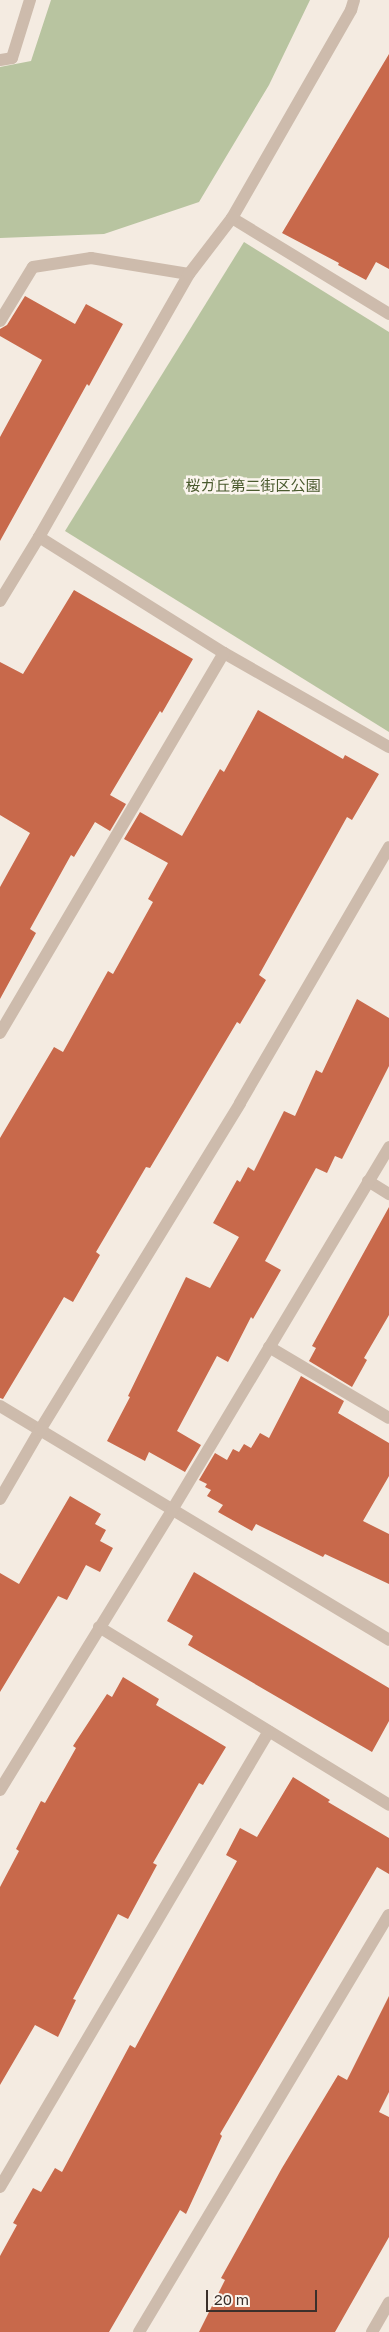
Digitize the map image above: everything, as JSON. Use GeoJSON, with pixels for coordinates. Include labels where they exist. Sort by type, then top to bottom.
{"type":"FeatureCollection","features":[{"type":"Feature","properties":{"kind":"street"},"geometry":{"type":"LineString","coordinates":[[0,60],[12,58],[30,0]]}},
{"type":"Feature","properties":{"kind":"street"},"geometry":{"type":"LineString","coordinates":[[0,601],[39,537],[189,274],[232,218],[351,10],[354,0]]}},
{"type":"Feature","properties":{"kind":"street"},"geometry":{"type":"LineString","coordinates":[[232,218],[389,314]]}},
{"type":"Feature","properties":{"kind":"street"},"geometry":{"type":"LineString","coordinates":[[0,321],[33,267],[91,258],[189,274]]}},
{"type":"Feature","properties":{"kind":"street"},"geometry":{"type":"LineString","coordinates":[[39,537],[224,653],[389,747]]}},
{"type":"Feature","properties":{"kind":"street"},"geometry":{"type":"LineString","coordinates":[[0,1033],[224,653]]}},
{"type":"Feature","properties":{"kind":"street"},"geometry":{"type":"LineString","coordinates":[[0,1500],[40,1430],[240,1103],[389,847]]}},
{"type":"Feature","properties":{"kind":"street"},"geometry":{"type":"LineString","coordinates":[[0,1790],[172,1510],[389,1147]]}},
{"type":"Feature","properties":{"kind":"street"},"geometry":{"type":"LineString","coordinates":[[368,1181],[389,1194]]}},
{"type":"Feature","properties":{"kind":"street"},"geometry":{"type":"LineString","coordinates":[[269,1347],[389,1418]]}},
{"type":"Feature","properties":{"kind":"street"},"geometry":{"type":"LineString","coordinates":[[0,1406],[389,1640]]}},
{"type":"Feature","properties":{"kind":"street"},"geometry":{"type":"LineString","coordinates":[[99,1627],[389,1804]]}},
{"type":"Feature","properties":{"kind":"street"},"geometry":{"type":"LineString","coordinates":[[0,2187],[269,1730]]}},
{"type":"Feature","properties":{"kind":"street"},"geometry":{"type":"LineString","coordinates":[[139,2332],[389,1915]]}},
{"type":"Feature","properties":{"kind":"street"},"geometry":{"type":"LineString","coordinates":[[372,2332],[389,2302]]}},
{"type":"Feature","properties":{"kind":"green space"},"geometry":{"type":"Polygon","coordinates":[[[51,0],[310,0],[269,85],[199,202],[104,234],[0,238],[0,67],[31,61],[51,0]]]}},
{"type":"Feature","properties":{"kind":"green space","name":"桜ガ丘第二街区公園"},"geometry":{"type":"Polygon","coordinates":[[[244,242],[389,332],[389,732],[65,531],[244,242]]]}},
{"type":"Feature","properties":{"kind":"building"},"geometry":{"type":"Polygon","coordinates":[[[389,54],[389,269],[376,262],[366,280],[338,265],[339,263],[282,233],[389,54]]]}},
{"type":"Feature","properties":{"kind":"building"},"geometry":{"type":"Polygon","coordinates":[[[25,296],[75,324],[86,304],[123,324],[89,386],[87,384],[0,541],[0,437],[42,360],[0,336],[0,329],[7,325],[25,296]]]}},
{"type":"Feature","properties":{"kind":"building"},"geometry":{"type":"Polygon","coordinates":[[[74,590],[193,659],[162,713],[160,711],[110,795],[126,804],[110,831],[95,822],[74,857],[71,855],[30,929],[36,933],[0,999],[0,887],[30,833],[0,815],[0,662],[23,674],[74,590]]]}},
{"type":"Feature","properties":{"kind":"building"},"geometry":{"type":"Polygon","coordinates":[[[258,710],[343,759],[345,755],[379,774],[352,820],[347,817],[259,975],[266,980],[240,1024],[237,1022],[150,1168],[146,1167],[96,1252],[100,1255],[73,1302],[64,1297],[3,1399],[0,1398],[0,1138],[54,1047],[63,1052],[108,971],[113,974],[153,902],[148,899],[168,863],[124,839],[140,812],[182,836],[220,769],[224,772],[258,710]]]}},
{"type":"Feature","properties":{"kind":"building"},"geometry":{"type":"Polygon","coordinates":[[[357,999],[389,1018],[389,1066],[342,1159],[335,1156],[327,1173],[316,1168],[265,1261],[281,1270],[253,1319],[251,1317],[228,1362],[217,1356],[177,1431],[201,1445],[185,1472],[149,1452],[145,1461],[107,1441],[130,1397],[128,1396],[186,1277],[210,1288],[239,1237],[213,1223],[237,1180],[240,1182],[248,1167],[254,1171],[284,1111],[295,1116],[316,1070],[322,1073],[357,999]]]}},
{"type":"Feature","properties":{"kind":"building"},"geometry":{"type":"Polygon","coordinates":[[[389,1207],[389,1315],[364,1358],[367,1360],[352,1387],[309,1361],[316,1348],[312,1346],[389,1207]]]}},
{"type":"Feature","properties":{"kind":"building"},"geometry":{"type":"Polygon","coordinates":[[[301,1376],[344,1401],[338,1413],[389,1443],[389,1476],[363,1521],[389,1534],[389,1584],[325,1554],[323,1557],[256,1524],[252,1531],[218,1512],[223,1505],[207,1496],[211,1490],[205,1487],[207,1484],[199,1480],[215,1453],[227,1460],[233,1449],[239,1452],[244,1444],[251,1448],[260,1433],[269,1438],[301,1376]]]}},
{"type":"Feature","properties":{"kind":"building"},"geometry":{"type":"Polygon","coordinates":[[[70,1496],[101,1514],[95,1524],[106,1530],[100,1541],[113,1548],[100,1572],[86,1565],[67,1600],[58,1596],[0,1692],[0,1573],[19,1584],[70,1496]]]}},
{"type":"Feature","properties":{"kind":"building"},"geometry":{"type":"Polygon","coordinates":[[[194,1572],[389,1688],[389,1721],[372,1752],[188,1645],[193,1636],[167,1621],[194,1572]]]}},
{"type":"Feature","properties":{"kind":"building"},"geometry":{"type":"Polygon","coordinates":[[[123,1677],[159,1699],[156,1705],[226,1747],[203,1785],[199,1783],[153,1863],[157,1865],[128,1919],[118,1914],[73,1999],[76,2000],[58,2037],[35,2025],[0,2085],[0,1887],[19,1851],[16,1849],[41,1801],[45,1803],[76,1748],[73,1746],[107,1694],[112,1697],[123,1677]]]}},
{"type":"Feature","properties":{"kind":"building"},"geometry":{"type":"Polygon","coordinates":[[[293,1777],[330,1800],[328,1802],[389,1838],[389,1874],[377,1867],[220,2134],[222,2136],[186,2214],[180,2210],[109,2332],[0,2332],[0,2256],[17,2225],[13,2223],[33,2188],[41,2192],[55,2168],[62,2172],[130,2045],[135,2048],[237,1861],[226,1855],[240,1828],[257,1837],[293,1777]]]}},
{"type":"Feature","properties":{"kind":"building"},"geometry":{"type":"Polygon","coordinates":[[[389,1996],[389,2092],[379,2112],[389,2117],[389,2237],[335,2332],[199,2332],[225,2280],[221,2278],[282,2168],[338,2075],[347,2080],[389,1996]]]}}]}
